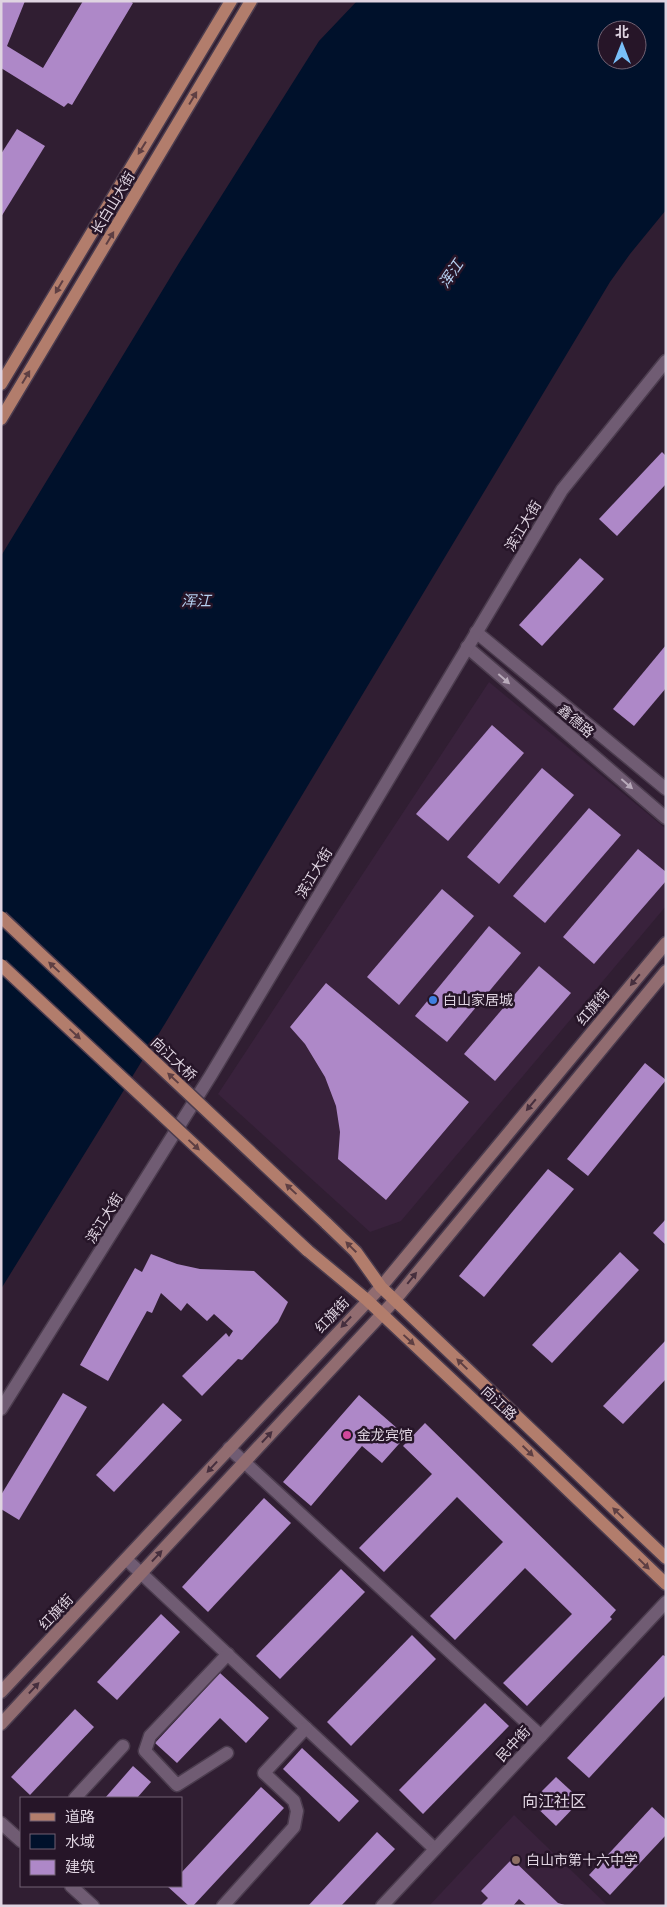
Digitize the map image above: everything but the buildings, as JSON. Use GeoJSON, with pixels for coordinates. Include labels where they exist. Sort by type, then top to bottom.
{"type":"FeatureCollection","features":[{"type":"Feature","properties":{"kind":"main road","name":"长白山大街"},"geometry":{"type":"LineString","coordinates":[[1,384],[231,1]]}},
{"type":"Feature","properties":{"kind":"main road","name":"长白山大街"},"geometry":{"type":"LineString","coordinates":[[1,419],[251,1]]}},
{"type":"Feature","properties":{"kind":"main road","name":"向江大桥"},"geometry":{"type":"LineString","coordinates":[[1,917],[326,1223]]}},
{"type":"Feature","properties":{"kind":"main road","name":"红旗街"},"geometry":{"type":"LineString","coordinates":[[1,1692],[381,1286],[666,943]]}},
{"type":"Feature","properties":{"kind":"main road","name":"向江路"},"geometry":{"type":"LineString","coordinates":[[1,965],[307,1250],[367,1300],[666,1584]]}},
{"type":"Feature","properties":{"kind":"main road"},"geometry":{"type":"LineString","coordinates":[[1,1724],[395,1300],[666,971]]}},
{"type":"Feature","properties":{"kind":"main road","name":"向江路"},"geometry":{"type":"LineString","coordinates":[[326,1223],[356,1252],[381,1286],[395,1300],[666,1558]]}},
{"type":"Feature","properties":{"kind":"street","name":"滨江大街"},"geometry":{"type":"LineString","coordinates":[[1,1409],[211,1075],[562,490],[666,361]]}},
{"type":"Feature","properties":{"kind":"street","name":"鑫德路"},"geometry":{"type":"LineString","coordinates":[[476,632],[666,789]]}},
{"type":"Feature","properties":{"kind":"street","name":"鑫德路"},"geometry":{"type":"LineString","coordinates":[[467,647],[666,818]]}},
{"type":"Feature","properties":{"kind":"street"},"geometry":{"type":"LineString","coordinates":[[229,1448],[541,1736]]}},
{"type":"Feature","properties":{"kind":"street"},"geometry":{"type":"LineString","coordinates":[[126,1559],[435,1849]]}},
{"type":"Feature","properties":{"kind":"street","name":"民中街"},"geometry":{"type":"LineString","coordinates":[[382,1906],[666,1602]]}},
{"type":"Feature","properties":{"kind":"street"},"geometry":{"type":"LineString","coordinates":[[227,1753],[177,1785],[145,1751],[150,1736],[228,1654]]}},
{"type":"Feature","properties":{"kind":"street"},"geometry":{"type":"LineString","coordinates":[[223,1906],[294,1827],[297,1811],[294,1801],[264,1773],[306,1728]]}},
{"type":"Feature","properties":{"kind":"street"},"geometry":{"type":"LineString","coordinates":[[76,1797],[123,1746]]}},
{"type":"Feature","properties":{"kind":"street"},"geometry":{"type":"LineString","coordinates":[[1,1823],[20,1840]]}},
{"type":"Feature","properties":{"kind":"street"},"geometry":{"type":"LineString","coordinates":[[72,1887],[93,1906]]}},
{"type":"Feature","properties":{"kind":"shaded area","name":"白山家居城"},"geometry":{"type":"Polygon","coordinates":[[[489,682],[666,829],[666,906],[401,1221],[370,1232],[218,1094],[489,682]]]}},
{"type":"Feature","properties":{"kind":"shaded area","name":"白山市第十六中学"},"geometry":{"type":"Polygon","coordinates":[[[514,1815],[608,1906],[429,1906],[514,1815]]]}},
{"type":"Feature","properties":{"kind":"water","name":"浑江"},"geometry":{"type":"Polygon","coordinates":[[[357,1],[666,1],[666,210],[610,282],[166,1022],[1,1289],[1,556],[179,263],[319,41],[357,1]]]}},
{"type":"Feature","properties":{"kind":"place","name":"白山家居城"},"geometry":{"type":"Point","coordinates":[433,1000]}},
{"type":"Feature","properties":{"kind":"place","name":"金龙宾馆"},"geometry":{"type":"Point","coordinates":[347,1435]}},
{"type":"Feature","properties":{"kind":"place","name":"白山市第十六中学"},"geometry":{"type":"Point","coordinates":[516,1860]}},
{"type":"Feature","properties":{"kind":"district","name":"向江社区"},"geometry":{"type":"Point","coordinates":[554,1801]}}]}
